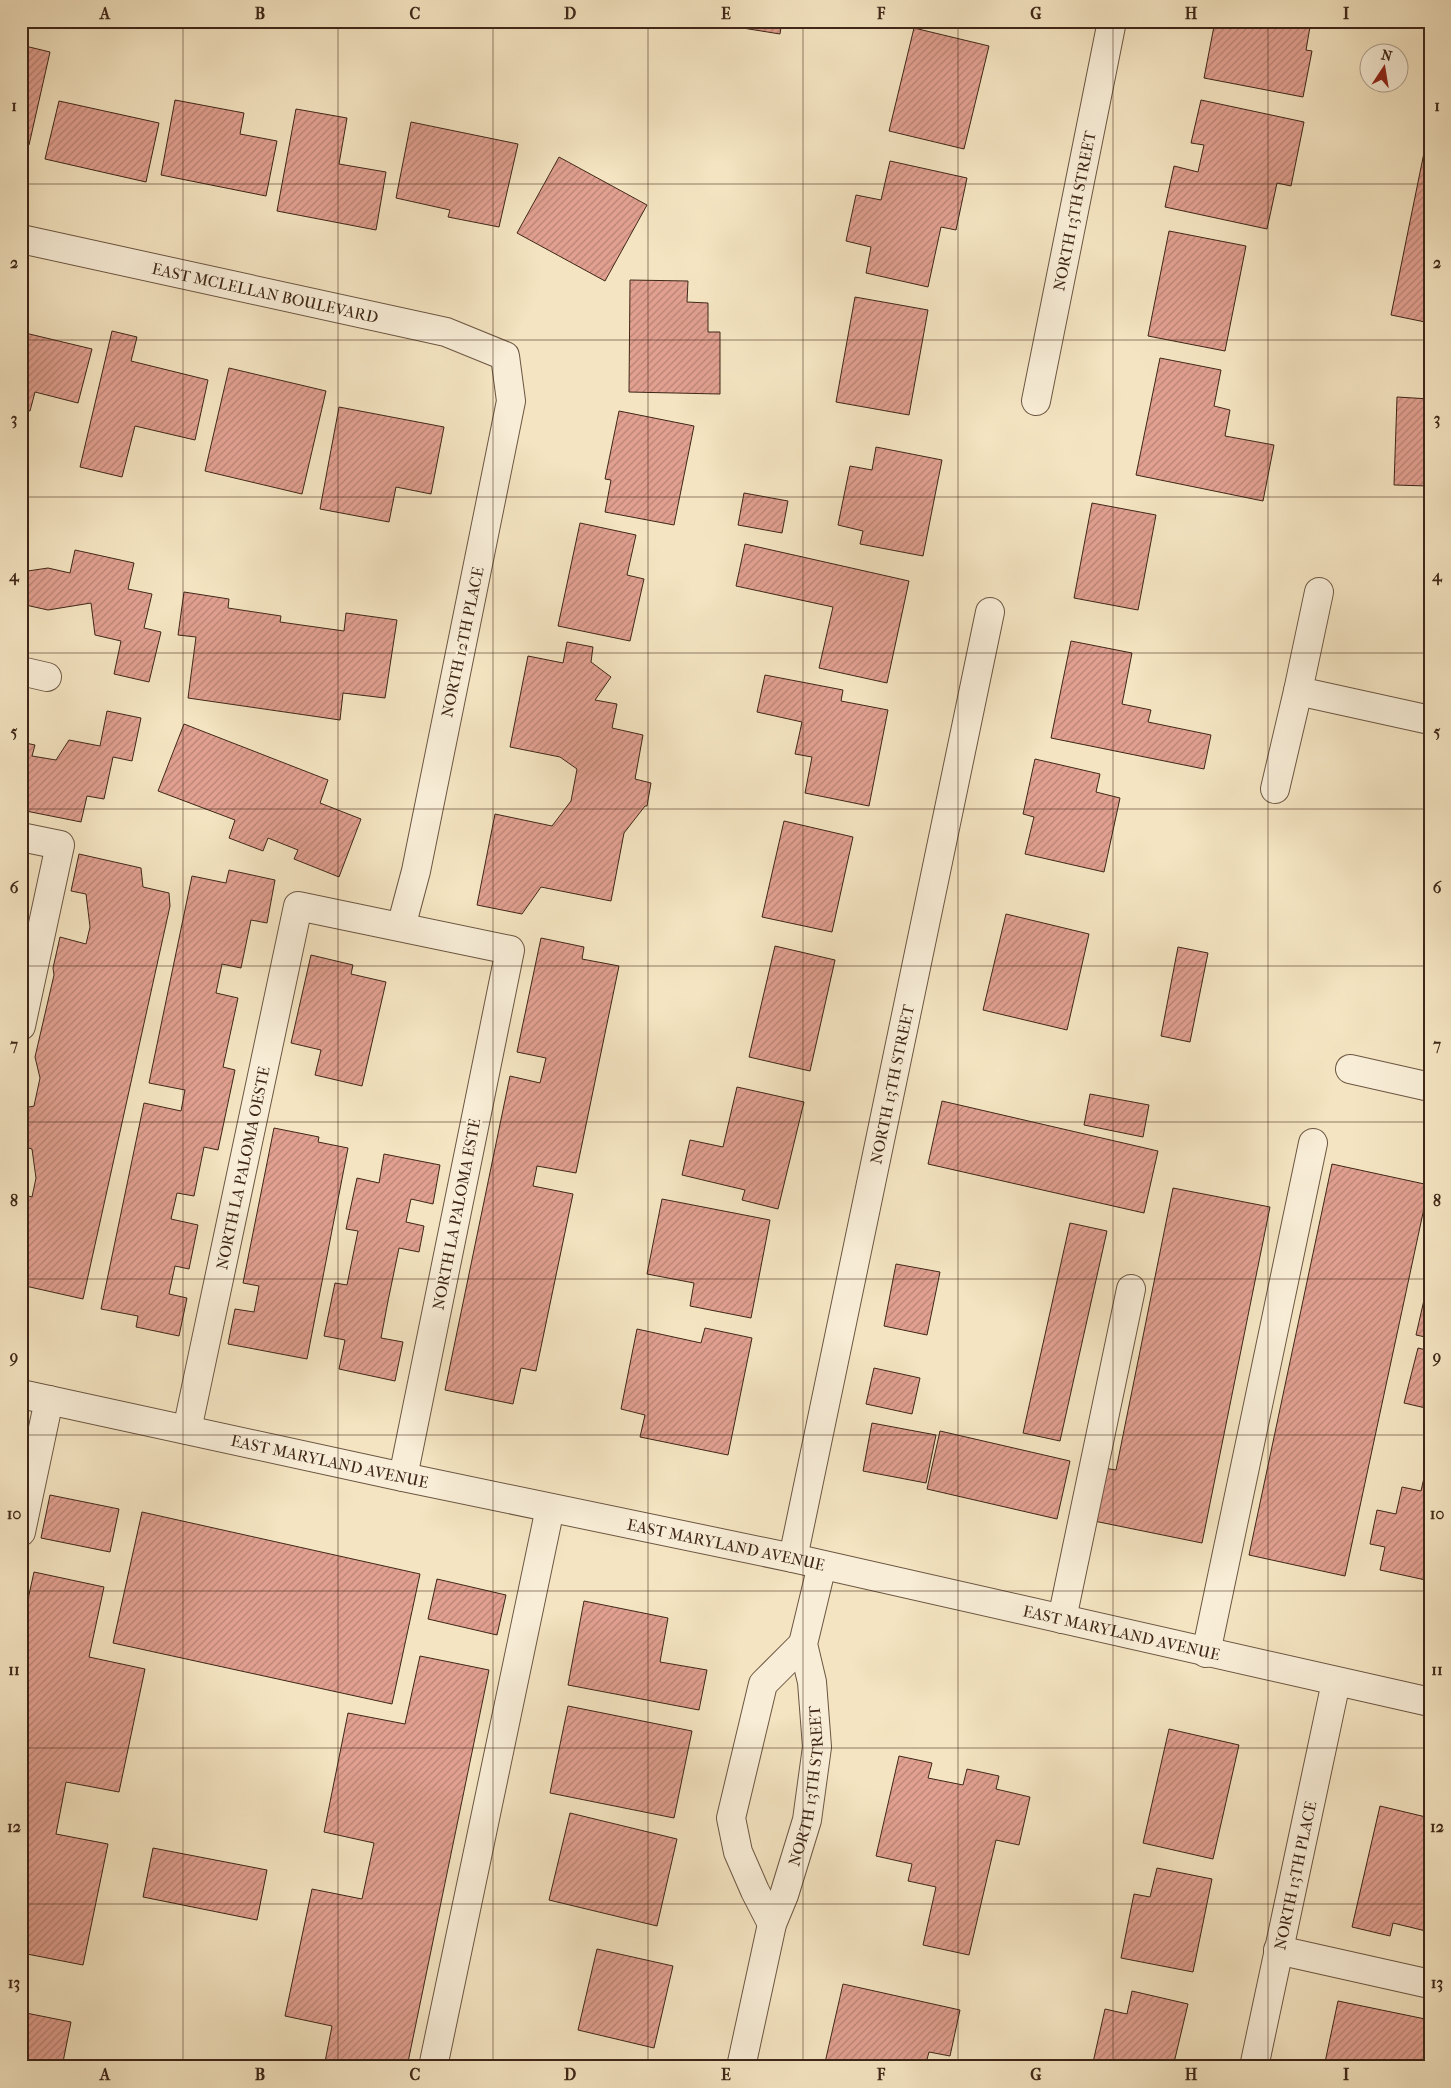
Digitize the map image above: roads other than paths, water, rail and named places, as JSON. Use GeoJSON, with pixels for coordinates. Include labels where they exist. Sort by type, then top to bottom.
{"type":"FeatureCollection","features":[{"type":"Feature","properties":{"kind":"street","name":"NORTH 13TH STREET"},"geometry":{"type":"LineString","coordinates":[[1036,401],[1112,21]]}},
{"type":"Feature","properties":{"kind":"street","name":"EAST MCLELLAN BOULEVARD"},"geometry":{"type":"LineString","coordinates":[[21,239],[446,332],[505,356]]}},
{"type":"Feature","properties":{"kind":"street","name":"NORTH 12TH PLACE"},"geometry":{"type":"LineString","coordinates":[[402,927],[416,871],[511,401],[505,356]]}},
{"type":"Feature","properties":{"kind":"street"},"geometry":{"type":"LineString","coordinates":[[1275,789],[1319,592]]}},
{"type":"Feature","properties":{"kind":"street","name":"NORTH 13TH STREET"},"geometry":{"type":"LineString","coordinates":[[793,1558],[990,612]]}},
{"type":"Feature","properties":{"kind":"street"},"geometry":{"type":"LineString","coordinates":[[1298,691],[1430,720]]}},
{"type":"Feature","properties":{"kind":"street"},"geometry":{"type":"LineString","coordinates":[[21,837],[60,845],[21,1026]]}},
{"type":"Feature","properties":{"kind":"street","name":"NORTH LA PALOMA OESTE"},"geometry":{"type":"LineString","coordinates":[[187,1430],[298,906],[402,927]]}},
{"type":"Feature","properties":{"kind":"street","name":"NORTH LA PALOMA ESTE"},"geometry":{"type":"LineString","coordinates":[[402,927],[510,950],[403,1477]]}},
{"type":"Feature","properties":{"kind":"street"},"geometry":{"type":"LineString","coordinates":[[1350,1069],[1430,1087]]}},
{"type":"Feature","properties":{"kind":"street"},"geometry":{"type":"LineString","coordinates":[[1206,1652],[1313,1143]]}},
{"type":"Feature","properties":{"kind":"street"},"geometry":{"type":"LineString","coordinates":[[1062,1619],[1131,1289]]}},
{"type":"Feature","properties":{"kind":"street","name":"EAST MARYLAND AVENUE"},"geometry":{"type":"LineString","coordinates":[[21,1394],[403,1477],[793,1558],[1430,1702]]}},
{"type":"Feature","properties":{"kind":"street"},"geometry":{"type":"LineString","coordinates":[[21,1532],[49,1400]]}},
{"type":"Feature","properties":{"kind":"street"},"geometry":{"type":"LineString","coordinates":[[433,2067],[550,1508]]}},
{"type":"Feature","properties":{"kind":"street","name":"NORTH 13TH STREET"},"geometry":{"type":"LineString","coordinates":[[741,2067],[772,1924],[784,1895],[807,1820],[817,1747],[812,1682],[803,1644],[822,1565]]}},
{"type":"Feature","properties":{"kind":"street"},"geometry":{"type":"LineString","coordinates":[[772,1924],[738,1852],[731,1818],[763,1684],[803,1644]]}},
{"type":"Feature","properties":{"kind":"street","name":"NORTH 13TH PLACE"},"geometry":{"type":"LineString","coordinates":[[1254,2067],[1336,1682]]}},
{"type":"Feature","properties":{"kind":"street"},"geometry":{"type":"LineString","coordinates":[[1278,1950],[1430,1984]]}}]}
